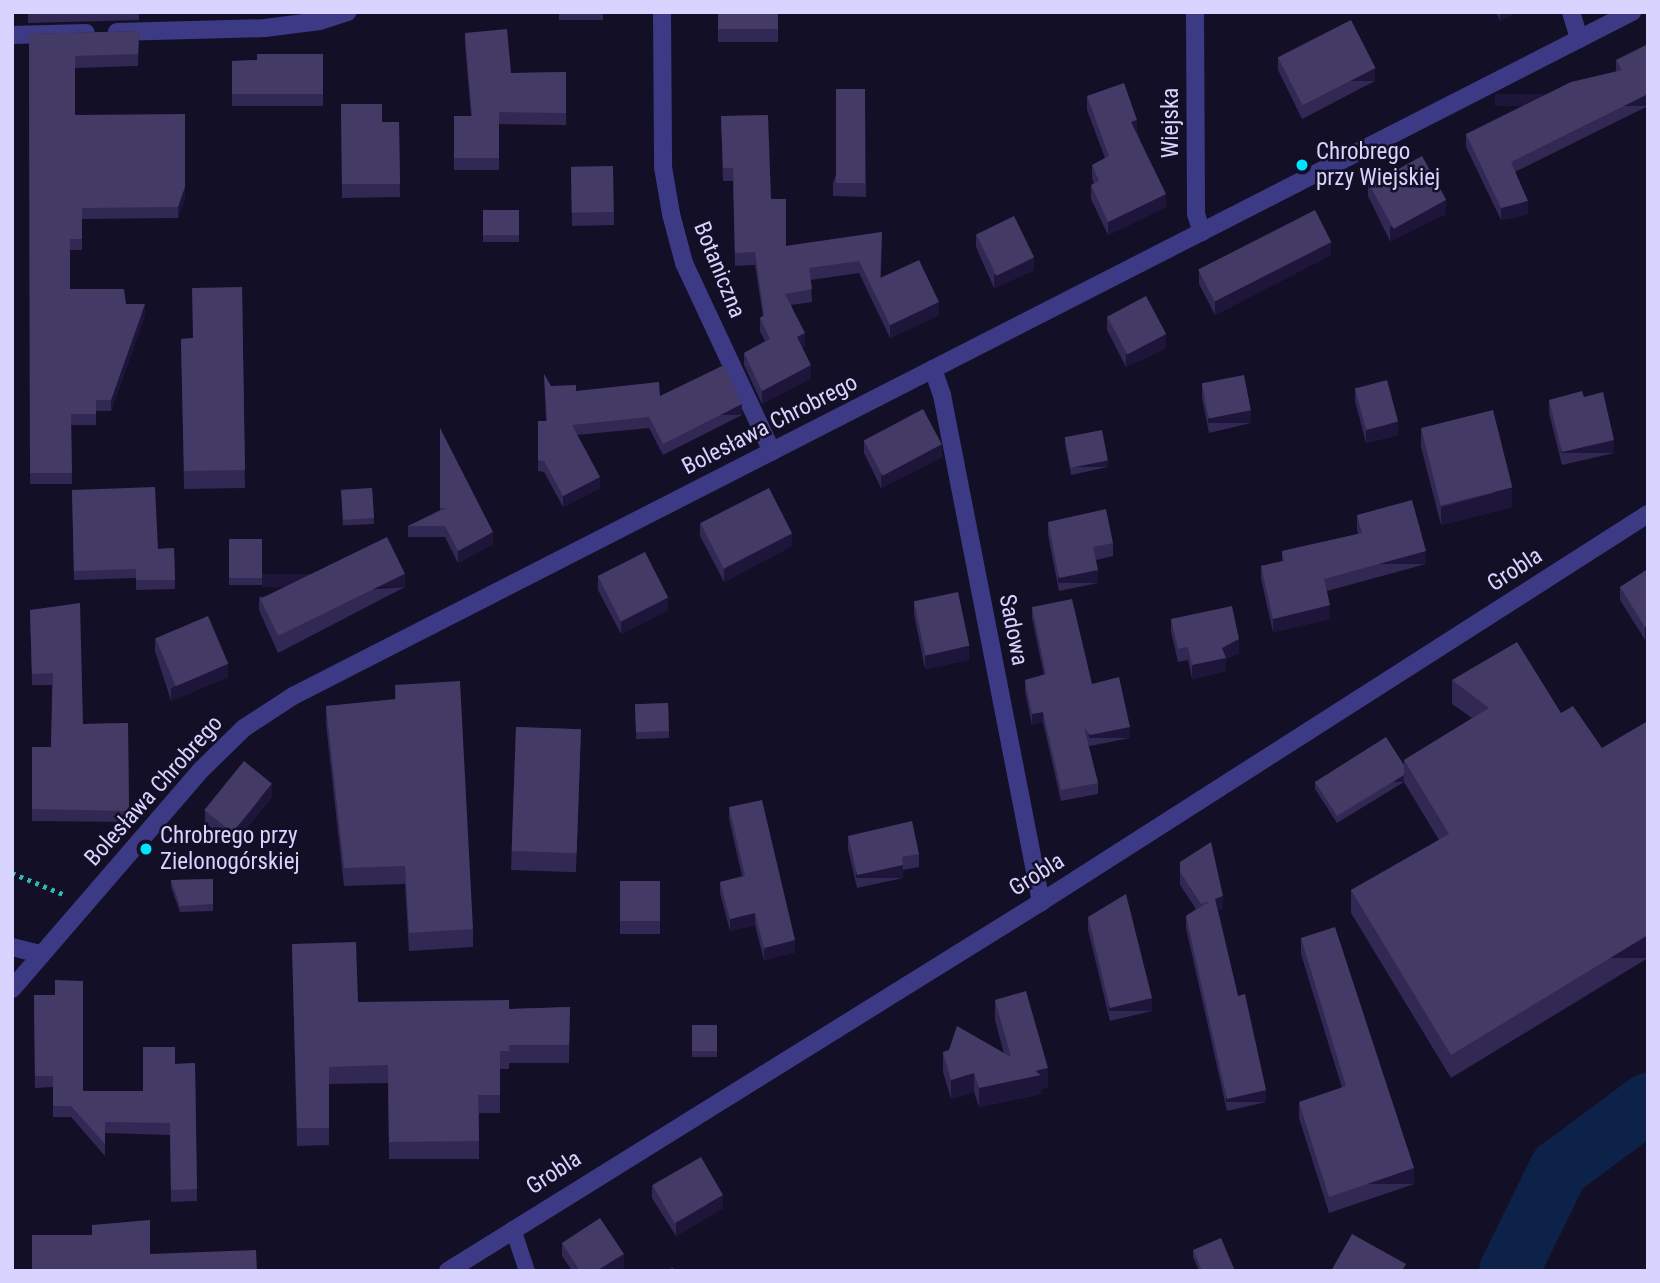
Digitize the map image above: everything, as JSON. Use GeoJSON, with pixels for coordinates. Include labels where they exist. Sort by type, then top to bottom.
{"type":"FeatureCollection","features":[{"type":"Feature","properties":{"kind":"street"},"geometry":{"type":"LineString","coordinates":[[12,35],[265,28],[320,21],[348,12]]}},
{"type":"Feature","properties":{"kind":"street","name":"Botaniczna"},"geometry":{"type":"LineString","coordinates":[[662,12],[663,167],[671,214],[684,263],[772,452]]}},
{"type":"Feature","properties":{"kind":"street","name":"Wiejska"},"geometry":{"type":"LineString","coordinates":[[1195,12],[1196,214],[1202,232]]}},
{"type":"Feature","properties":{"kind":"street"},"geometry":{"type":"LineString","coordinates":[[1571,12],[1579,39]]}},
{"type":"Feature","properties":{"kind":"street","name":"Bolesława Chrobrego"},"geometry":{"type":"LineString","coordinates":[[12,989],[202,769],[244,728],[293,696],[1632,12]]}},
{"type":"Feature","properties":{"kind":"street","name":"Sadowa"},"geometry":{"type":"LineString","coordinates":[[933,369],[945,409],[1041,902]]}},
{"type":"Feature","properties":{"kind":"street","name":"Grobla"},"geometry":{"type":"LineString","coordinates":[[447,1271],[1041,902],[1648,514]]}},
{"type":"Feature","properties":{"kind":"street"},"geometry":{"type":"LineString","coordinates":[[12,947],[41,954]]}},
{"type":"Feature","properties":{"kind":"lane"},"geometry":{"type":"LineString","coordinates":[[513,1229],[527,1271]]}},
{"type":"Feature","properties":{"kind":"building"},"geometry":{"type":"Polygon","coordinates":[[[718,12],[778,12],[778,29],[718,29],[718,12]]]}},
{"type":"Feature","properties":{"kind":"building"},"geometry":{"type":"Polygon","coordinates":[[[1351,20],[1376,68],[1302,105],[1278,57],[1351,20]]]}},
{"type":"Feature","properties":{"kind":"building"},"geometry":{"type":"Polygon","coordinates":[[[507,29],[511,73],[566,72],[566,113],[499,112],[499,158],[454,158],[454,116],[472,116],[465,33],[507,29]]]}},
{"type":"Feature","properties":{"kind":"building"},"geometry":{"type":"Polygon","coordinates":[[[139,31],[138,54],[75,56],[75,115],[185,114],[185,187],[178,207],[82,208],[82,239],[70,239],[70,289],[124,289],[126,304],[145,304],[111,400],[96,400],[96,414],[71,414],[72,473],[30,473],[29,34],[139,31]]]}},
{"type":"Feature","properties":{"kind":"building"},"geometry":{"type":"Polygon","coordinates":[[[1648,44],[1648,94],[1511,162],[1528,201],[1501,208],[1466,134],[1571,82],[1622,70],[1616,60],[1648,44]]]}},
{"type":"Feature","properties":{"kind":"building"},"geometry":{"type":"Polygon","coordinates":[[[257,54],[323,54],[323,94],[232,94],[232,61],[257,60],[257,54]]]}},
{"type":"Feature","properties":{"kind":"building"},"geometry":{"type":"Polygon","coordinates":[[[1124,83],[1137,120],[1131,122],[1166,194],[1108,222],[1091,185],[1099,181],[1092,165],[1109,156],[1087,96],[1124,83]]]}},
{"type":"Feature","properties":{"kind":"building"},"geometry":{"type":"Polygon","coordinates":[[[836,89],[865,89],[865,183],[836,183],[836,89]]]}},
{"type":"Feature","properties":{"kind":"building"},"geometry":{"type":"Polygon","coordinates":[[[341,104],[382,104],[382,122],[399,122],[400,184],[342,184],[341,104]]]}},
{"type":"Feature","properties":{"kind":"building"},"geometry":{"type":"Polygon","coordinates":[[[768,115],[771,199],[786,199],[786,246],[882,232],[880,278],[919,260],[939,302],[890,325],[859,261],[809,268],[812,289],[785,294],[805,333],[797,337],[811,365],[762,391],[744,353],[770,339],[760,318],[764,315],[755,252],[735,253],[733,168],[723,168],[721,116],[768,115]]]}},
{"type":"Feature","properties":{"kind":"building"},"geometry":{"type":"Polygon","coordinates":[[[1422,156],[1446,200],[1394,229],[1370,185],[1422,156]]]}},
{"type":"Feature","properties":{"kind":"building"},"geometry":{"type":"Polygon","coordinates":[[[613,166],[614,212],[572,213],[571,167],[613,166]]]}},
{"type":"Feature","properties":{"kind":"building"},"geometry":{"type":"Polygon","coordinates":[[[483,210],[519,210],[519,235],[483,235],[483,210]]]}},
{"type":"Feature","properties":{"kind":"building"},"geometry":{"type":"Polygon","coordinates":[[[1315,210],[1331,242],[1215,302],[1198,269],[1315,210]]]}},
{"type":"Feature","properties":{"kind":"building"},"geometry":{"type":"Polygon","coordinates":[[[1014,216],[1034,257],[996,276],[976,234],[1014,216]]]}},
{"type":"Feature","properties":{"kind":"building"},"geometry":{"type":"Polygon","coordinates":[[[242,287],[245,470],[184,471],[181,339],[193,338],[192,288],[242,287]]]}},
{"type":"Feature","properties":{"kind":"building"},"geometry":{"type":"Polygon","coordinates":[[[1146,296],[1166,334],[1127,355],[1107,317],[1146,296]]]}},
{"type":"Feature","properties":{"kind":"building"},"geometry":{"type":"Polygon","coordinates":[[[724,365],[742,404],[663,444],[649,417],[572,425],[600,477],[563,496],[544,461],[538,460],[538,421],[547,421],[544,374],[551,386],[576,385],[576,391],[659,382],[660,396],[724,365]]]}},
{"type":"Feature","properties":{"kind":"building"},"geometry":{"type":"Polygon","coordinates":[[[1244,375],[1251,410],[1209,419],[1202,383],[1244,375]]]}},
{"type":"Feature","properties":{"kind":"building"},"geometry":{"type":"Polygon","coordinates":[[[1387,380],[1398,422],[1366,430],[1355,389],[1387,380]]]}},
{"type":"Feature","properties":{"kind":"building"},"geometry":{"type":"Polygon","coordinates":[[[1582,391],[1584,397],[1603,392],[1614,440],[1562,452],[1549,400],[1582,391]]]}},
{"type":"Feature","properties":{"kind":"building"},"geometry":{"type":"Polygon","coordinates":[[[923,409],[942,444],[883,476],[864,440],[923,409]]]}},
{"type":"Feature","properties":{"kind":"building"},"geometry":{"type":"Polygon","coordinates":[[[1493,410],[1512,488],[1441,506],[1421,428],[1493,410]]]}},
{"type":"Feature","properties":{"kind":"building"},"geometry":{"type":"Polygon","coordinates":[[[440,428],[493,532],[458,551],[445,526],[408,526],[446,508],[440,508],[440,428]]]}},
{"type":"Feature","properties":{"kind":"building"},"geometry":{"type":"Polygon","coordinates":[[[1102,430],[1108,460],[1071,468],[1065,437],[1102,430]]]}},
{"type":"Feature","properties":{"kind":"building"},"geometry":{"type":"Polygon","coordinates":[[[155,487],[158,549],[174,548],[175,580],[136,580],[136,569],[74,571],[72,490],[155,487]]]}},
{"type":"Feature","properties":{"kind":"building"},"geometry":{"type":"Polygon","coordinates":[[[372,488],[374,518],[343,520],[341,490],[372,488]]]}},
{"type":"Feature","properties":{"kind":"building"},"geometry":{"type":"Polygon","coordinates":[[[769,488],[792,533],[724,568],[700,523],[769,488]]]}},
{"type":"Feature","properties":{"kind":"building"},"geometry":{"type":"Polygon","coordinates":[[[1412,500],[1426,551],[1324,579],[1330,605],[1273,619],[1261,566],[1284,561],[1282,551],[1362,533],[1357,515],[1412,500]]]}},
{"type":"Feature","properties":{"kind":"building"},"geometry":{"type":"Polygon","coordinates":[[[1106,509],[1113,543],[1093,547],[1098,570],[1059,578],[1048,522],[1106,509]]]}},
{"type":"Feature","properties":{"kind":"building"},"geometry":{"type":"Polygon","coordinates":[[[387,537],[405,574],[278,636],[260,599],[387,537]]]}},
{"type":"Feature","properties":{"kind":"building"},"geometry":{"type":"Polygon","coordinates":[[[229,539],[262,539],[262,578],[229,578],[229,539]]]}},
{"type":"Feature","properties":{"kind":"building"},"geometry":{"type":"Polygon","coordinates":[[[645,552],[668,597],[621,622],[598,576],[645,552]]]}},
{"type":"Feature","properties":{"kind":"building"},"geometry":{"type":"Polygon","coordinates":[[[1648,569],[1648,625],[1645,627],[1620,587],[1648,569]]]}},
{"type":"Feature","properties":{"kind":"building"},"geometry":{"type":"Polygon","coordinates":[[[958,592],[969,646],[925,655],[914,601],[958,592]]]}},
{"type":"Feature","properties":{"kind":"building"},"geometry":{"type":"Polygon","coordinates":[[[1072,599],[1092,684],[1119,677],[1130,727],[1090,735],[1084,727],[1098,783],[1061,790],[1043,712],[1032,714],[1025,680],[1046,674],[1032,607],[1072,599]]]}},
{"type":"Feature","properties":{"kind":"building"},"geometry":{"type":"Polygon","coordinates":[[[80,603],[83,724],[128,723],[129,811],[32,809],[32,747],[51,747],[53,673],[32,674],[30,610],[80,603]]]}},
{"type":"Feature","properties":{"kind":"building"},"geometry":{"type":"Polygon","coordinates":[[[1232,606],[1239,639],[1222,648],[1226,658],[1192,665],[1188,647],[1178,649],[1171,619],[1232,606]]]}},
{"type":"Feature","properties":{"kind":"building"},"geometry":{"type":"Polygon","coordinates":[[[208,616],[228,664],[176,686],[156,638],[208,616]]]}},
{"type":"Feature","properties":{"kind":"building"},"geometry":{"type":"Polygon","coordinates":[[[1517,642],[1561,713],[1573,706],[1602,748],[1648,721],[1648,935],[1451,1055],[1351,890],[1449,834],[1404,760],[1489,708],[1452,680],[1517,642]]]}},
{"type":"Feature","properties":{"kind":"building"},"geometry":{"type":"Polygon","coordinates":[[[460,681],[473,929],[409,933],[405,866],[344,868],[326,706],[396,699],[395,685],[460,681]]]}},
{"type":"Feature","properties":{"kind":"building"},"geometry":{"type":"Polygon","coordinates":[[[668,703],[669,731],[636,732],[635,704],[668,703]]]}},
{"type":"Feature","properties":{"kind":"building"},"geometry":{"type":"Polygon","coordinates":[[[516,727],[581,729],[577,853],[512,851],[516,727]]]}},
{"type":"Feature","properties":{"kind":"building"},"geometry":{"type":"Polygon","coordinates":[[[1386,737],[1404,765],[1404,775],[1337,816],[1315,782],[1386,737]]]}},
{"type":"Feature","properties":{"kind":"building"},"geometry":{"type":"Polygon","coordinates":[[[244,761],[272,784],[232,833],[204,810],[244,761]]]}},
{"type":"Feature","properties":{"kind":"building"},"geometry":{"type":"Polygon","coordinates":[[[762,800],[795,940],[764,948],[755,913],[730,919],[720,882],[745,876],[729,807],[762,800]]]}},
{"type":"Feature","properties":{"kind":"building"},"geometry":{"type":"Polygon","coordinates":[[[912,821],[919,854],[902,857],[903,865],[857,875],[848,836],[912,821]]]}},
{"type":"Feature","properties":{"kind":"building"},"geometry":{"type":"Polygon","coordinates":[[[1211,842],[1223,896],[1215,899],[1238,996],[1245,994],[1266,1090],[1227,1099],[1186,916],[1210,901],[1201,904],[1180,872],[1180,862],[1211,842]]]}},
{"type":"Feature","properties":{"kind":"building"},"geometry":{"type":"Polygon","coordinates":[[[213,879],[213,904],[180,906],[171,880],[213,879]]]}},
{"type":"Feature","properties":{"kind":"building"},"geometry":{"type":"Polygon","coordinates":[[[620,881],[660,881],[660,921],[620,921],[620,881]]]}},
{"type":"Feature","properties":{"kind":"building"},"geometry":{"type":"Polygon","coordinates":[[[1126,894],[1152,998],[1110,1008],[1088,917],[1126,894]]]}},
{"type":"Feature","properties":{"kind":"building"},"geometry":{"type":"Polygon","coordinates":[[[1335,927],[1414,1168],[1329,1197],[1299,1102],[1346,1086],[1301,938],[1335,927]]]}},
{"type":"Feature","properties":{"kind":"building"},"geometry":{"type":"Polygon","coordinates":[[[356,942],[358,1002],[509,1000],[509,1009],[570,1007],[569,1045],[509,1045],[509,1051],[500,1051],[500,1095],[478,1095],[479,1141],[389,1142],[388,1065],[329,1067],[329,1128],[297,1128],[292,944],[356,942]]]}},
{"type":"Feature","properties":{"kind":"building"},"geometry":{"type":"Polygon","coordinates":[[[55,980],[83,981],[83,1091],[143,1091],[143,1047],[175,1047],[175,1064],[195,1063],[197,1189],[171,1190],[170,1123],[105,1122],[105,1144],[71,1106],[53,1106],[53,1076],[35,1076],[34,995],[55,995],[55,980]]]}},
{"type":"Feature","properties":{"kind":"building"},"geometry":{"type":"Polygon","coordinates":[[[1026,991],[1048,1068],[1035,1071],[1041,1075],[979,1088],[974,1073],[951,1080],[943,1052],[949,1050],[957,1026],[1011,1057],[995,1000],[1026,991]]]}},
{"type":"Feature","properties":{"kind":"building"},"geometry":{"type":"Polygon","coordinates":[[[692,1025],[717,1025],[717,1051],[692,1051],[692,1025]]]}},
{"type":"Feature","properties":{"kind":"building"},"geometry":{"type":"Polygon","coordinates":[[[701,1157],[723,1195],[675,1223],[653,1185],[701,1157]]]}},
{"type":"Feature","properties":{"kind":"building"},"geometry":{"type":"Polygon","coordinates":[[[600,1218],[624,1254],[596,1271],[580,1271],[562,1243],[600,1218]]]}},
{"type":"Feature","properties":{"kind":"building"},"geometry":{"type":"Polygon","coordinates":[[[150,1220],[150,1254],[256,1250],[257,1271],[32,1271],[32,1235],[92,1235],[92,1225],[150,1220]]]}},
{"type":"Feature","properties":{"kind":"building"},"geometry":{"type":"Polygon","coordinates":[[[1352,1234],[1406,1264],[1402,1271],[1331,1271],[1352,1234]]]}},
{"type":"Feature","properties":{"kind":"building"},"geometry":{"type":"Polygon","coordinates":[[[1221,1238],[1235,1271],[1202,1271],[1193,1250],[1221,1238]]]}},
{"type":"Feature","properties":{"kind":"waterway"},"geometry":{"type":"LineString","coordinates":[[1509,1271],[1559,1169],[1648,1103]]}},
{"type":"Feature","properties":{"kind":"place","name":"Chrobrego przy Wiejskiej"},"geometry":{"type":"Point","coordinates":[1302,165]}},
{"type":"Feature","properties":{"kind":"place","name":"Chrobrego przy Zielonogórskiej"},"geometry":{"type":"Point","coordinates":[146,849]}}]}
